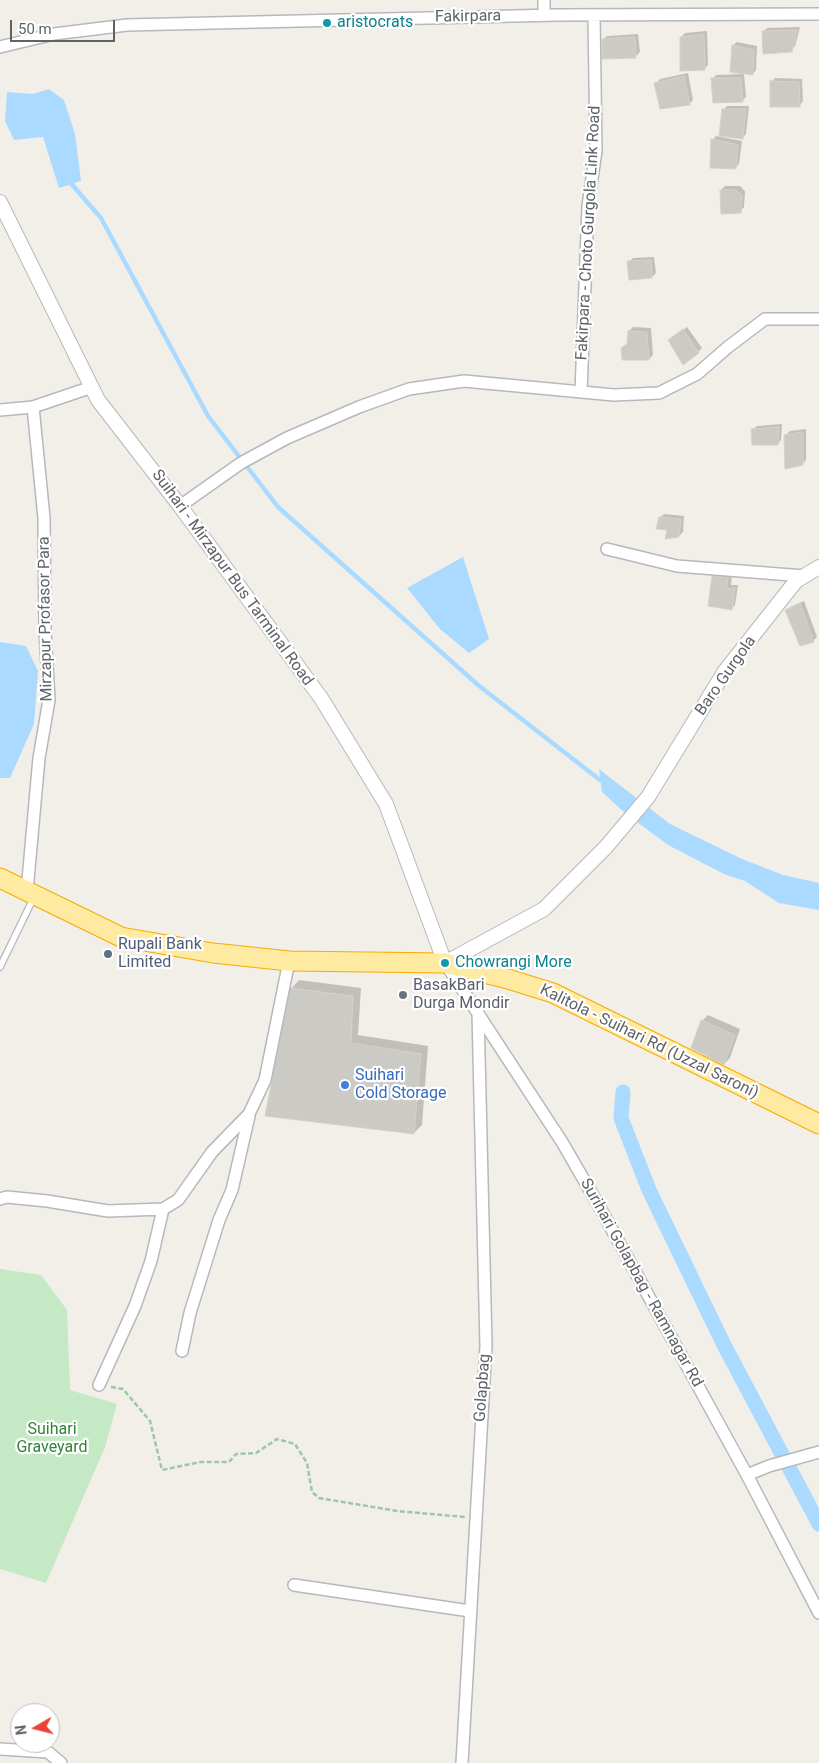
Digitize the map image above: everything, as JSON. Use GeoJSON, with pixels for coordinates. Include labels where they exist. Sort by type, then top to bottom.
{"type":"FeatureCollection","features":[{"type":"Feature","properties":{"kind":"highway","name":"Kalitola - Suihari Rd (Uzzal Saroni)"},"geometry":{"type":"LineString","coordinates":[[0,878],[121,937],[212,954],[289,961],[445,963],[508,979],[553,993],[819,1124]]}},
{"type":"Feature","properties":{"kind":"street"},"geometry":{"type":"LineString","coordinates":[[544,0],[544,15]]}},
{"type":"Feature","properties":{"kind":"street","name":"Fakirpara"},"geometry":{"type":"LineString","coordinates":[[0,47],[54,34],[127,25],[544,15],[819,14]]}},
{"type":"Feature","properties":{"kind":"street","name":"Fakirpara - Choto Gurgola Link Road"},"geometry":{"type":"LineString","coordinates":[[581,392],[588,206],[596,151],[594,15]]}},
{"type":"Feature","properties":{"kind":"street","name":"Suihari - Mirzapur Bus Tarminal Road"},"geometry":{"type":"LineString","coordinates":[[0,202],[98,400],[180,506],[320,698],[386,804],[445,963]]}},
{"type":"Feature","properties":{"kind":"street"},"geometry":{"type":"LineString","coordinates":[[180,506],[252,457],[287,438],[359,407],[409,389],[464,382],[614,395],[659,393],[697,374],[765,318],[819,319]]}},
{"type":"Feature","properties":{"kind":"street"},"geometry":{"type":"LineString","coordinates":[[0,410],[33,407],[92,387]]}},
{"type":"Feature","properties":{"kind":"street","name":"Mirzapur Profasor Para"},"geometry":{"type":"LineString","coordinates":[[31,893],[39,758],[49,700],[44,630],[44,518],[33,407]]}},
{"type":"Feature","properties":{"kind":"street"},"geometry":{"type":"LineString","coordinates":[[607,549],[677,566],[804,576]]}},
{"type":"Feature","properties":{"kind":"street","name":"Baro Gurgola"},"geometry":{"type":"LineString","coordinates":[[445,963],[544,909],[606,847],[648,797],[725,671],[796,581],[819,567]]}},
{"type":"Feature","properties":{"kind":"street"},"geometry":{"type":"LineString","coordinates":[[182,1351],[190,1313],[219,1220],[232,1190],[249,1114],[265,1080],[289,961]]}},
{"type":"Feature","properties":{"kind":"street","name":"Surihari Golapbag - Ramnagar Rd"},"geometry":{"type":"LineString","coordinates":[[445,963],[562,1142],[747,1475],[819,1613]]}},
{"type":"Feature","properties":{"kind":"street","name":"Golapbag"},"geometry":{"type":"LineString","coordinates":[[462,1763],[486,1346],[478,1013]]}},
{"type":"Feature","properties":{"kind":"street"},"geometry":{"type":"LineString","coordinates":[[0,1198],[46,1201],[108,1211],[163,1209],[178,1200],[212,1152],[249,1114]]}},
{"type":"Feature","properties":{"kind":"street"},"geometry":{"type":"LineString","coordinates":[[99,1385],[135,1306],[151,1261],[163,1209]]}},
{"type":"Feature","properties":{"kind":"street"},"geometry":{"type":"LineString","coordinates":[[747,1475],[770,1466],[819,1452]]}},
{"type":"Feature","properties":{"kind":"street"},"geometry":{"type":"LineString","coordinates":[[294,1585],[470,1610]]}},
{"type":"Feature","properties":{"kind":"street"},"geometry":{"type":"LineString","coordinates":[[0,1749],[48,1752],[61,1763]]}},
{"type":"Feature","properties":{"kind":"lane"},"geometry":{"type":"LineString","coordinates":[[0,967],[31,893]]}},
{"type":"Feature","properties":{"kind":"path"},"geometry":{"type":"LineString","coordinates":[[99,1385],[123,1388],[150,1421],[162,1470],[200,1462],[229,1462],[236,1454],[256,1453],[278,1439],[295,1444],[308,1463],[312,1492],[319,1498],[397,1511],[475,1518]]}},
{"type":"Feature","properties":{"kind":"green space","name":"Suihari Graveyard"},"geometry":{"type":"Polygon","coordinates":[[[0,1269],[41,1275],[67,1310],[70,1390],[117,1404],[105,1447],[46,1583],[0,1569],[0,1269]]]}},
{"type":"Feature","properties":{"kind":"water"},"geometry":{"type":"Polygon","coordinates":[[[49,89],[64,100],[75,134],[81,181],[59,188],[43,137],[14,140],[5,121],[7,92],[33,94],[49,89]]]}},
{"type":"Feature","properties":{"kind":"water"},"geometry":{"type":"Polygon","coordinates":[[[463,557],[489,639],[469,653],[440,629],[407,588],[463,557]]]}},
{"type":"Feature","properties":{"kind":"water"},"geometry":{"type":"Polygon","coordinates":[[[0,642],[26,646],[38,671],[34,724],[10,778],[0,778],[0,642]]]}},
{"type":"Feature","properties":{"kind":"water"},"geometry":{"type":"Polygon","coordinates":[[[599,769],[670,824],[742,859],[783,875],[819,883],[819,910],[779,903],[745,881],[724,874],[668,845],[625,813],[602,792],[599,769]]]}},
{"type":"Feature","properties":{"kind":"building"},"geometry":{"type":"Polygon","coordinates":[[[797,30],[792,52],[763,54],[762,31],[797,30]]]}},
{"type":"Feature","properties":{"kind":"building"},"geometry":{"type":"Polygon","coordinates":[[[704,34],[705,70],[680,71],[680,37],[704,34]]]}},
{"type":"Feature","properties":{"kind":"building"},"geometry":{"type":"Polygon","coordinates":[[[635,37],[636,58],[602,59],[602,39],[635,37]]]}},
{"type":"Feature","properties":{"kind":"building"},"geometry":{"type":"Polygon","coordinates":[[[732,45],[754,50],[753,75],[730,72],[732,45]]]}},
{"type":"Feature","properties":{"kind":"building"},"geometry":{"type":"Polygon","coordinates":[[[684,76],[690,105],[660,109],[654,83],[684,76]]]}},
{"type":"Feature","properties":{"kind":"building"},"geometry":{"type":"Polygon","coordinates":[[[711,78],[741,78],[743,102],[713,103],[711,78]]]}},
{"type":"Feature","properties":{"kind":"building"},"geometry":{"type":"Polygon","coordinates":[[[770,81],[799,82],[800,107],[770,107],[770,81]]]}},
{"type":"Feature","properties":{"kind":"building"},"geometry":{"type":"Polygon","coordinates":[[[722,109],[746,109],[743,139],[719,136],[722,109]]]}},
{"type":"Feature","properties":{"kind":"building"},"geometry":{"type":"Polygon","coordinates":[[[711,139],[738,145],[736,169],[710,168],[711,139]]]}},
{"type":"Feature","properties":{"kind":"building"},"geometry":{"type":"Polygon","coordinates":[[[720,190],[735,190],[742,195],[741,213],[721,214],[720,190]]]}},
{"type":"Feature","properties":{"kind":"building"},"geometry":{"type":"Polygon","coordinates":[[[651,260],[652,278],[629,280],[627,261],[651,260]]]}},
{"type":"Feature","properties":{"kind":"building"},"geometry":{"type":"Polygon","coordinates":[[[683,329],[699,353],[683,365],[668,340],[683,329]]]}},
{"type":"Feature","properties":{"kind":"building"},"geometry":{"type":"Polygon","coordinates":[[[628,331],[647,332],[649,360],[622,360],[621,348],[627,344],[628,331]]]}},
{"type":"Feature","properties":{"kind":"building"},"geometry":{"type":"Polygon","coordinates":[[[779,427],[778,445],[752,445],[751,429],[779,427]]]}},
{"type":"Feature","properties":{"kind":"building"},"geometry":{"type":"Polygon","coordinates":[[[803,432],[803,465],[785,469],[784,435],[803,432]]]}},
{"type":"Feature","properties":{"kind":"building"},"geometry":{"type":"Polygon","coordinates":[[[659,517],[681,519],[679,537],[665,539],[667,530],[656,529],[659,517]]]}},
{"type":"Feature","properties":{"kind":"building"},"geometry":{"type":"Polygon","coordinates":[[[712,576],[728,577],[727,589],[735,588],[732,610],[708,606],[712,576]]]}},
{"type":"Feature","properties":{"kind":"building"},"geometry":{"type":"Polygon","coordinates":[[[800,603],[814,642],[800,646],[785,610],[800,603]]]}},
{"type":"Feature","properties":{"kind":"building","name":"Suihari Cold Storage"},"geometry":{"type":"Polygon","coordinates":[[[290,988],[353,996],[351,1043],[421,1054],[414,1134],[265,1116],[290,988]]]}},
{"type":"Feature","properties":{"kind":"building"},"geometry":{"type":"Polygon","coordinates":[[[701,1020],[735,1035],[724,1065],[691,1048],[701,1020]]]}},
{"type":"Feature","properties":{"kind":"waterway"},"geometry":{"type":"LineString","coordinates":[[68,180],[101,218],[208,416],[278,507],[478,685],[600,780]]}},
{"type":"Feature","properties":{"kind":"waterway"},"geometry":{"type":"LineString","coordinates":[[623,1092],[621,1118],[649,1190],[724,1345],[819,1524]]}},
{"type":"Feature","properties":{"kind":"place","name":"aristocrats"},"geometry":{"type":"Point","coordinates":[327,23]}},
{"type":"Feature","properties":{"kind":"place","name":"Rupali Bank Limited"},"geometry":{"type":"Point","coordinates":[108,954]}},
{"type":"Feature","properties":{"kind":"place","name":"Chowrangi More"},"geometry":{"type":"Point","coordinates":[445,963]}},
{"type":"Feature","properties":{"kind":"place","name":"BasakBari Durga Mondir"},"geometry":{"type":"Point","coordinates":[403,995]}},
{"type":"Feature","properties":{"kind":"place","name":"Suihari Cold Storage"},"geometry":{"type":"Point","coordinates":[345,1085]}}]}
